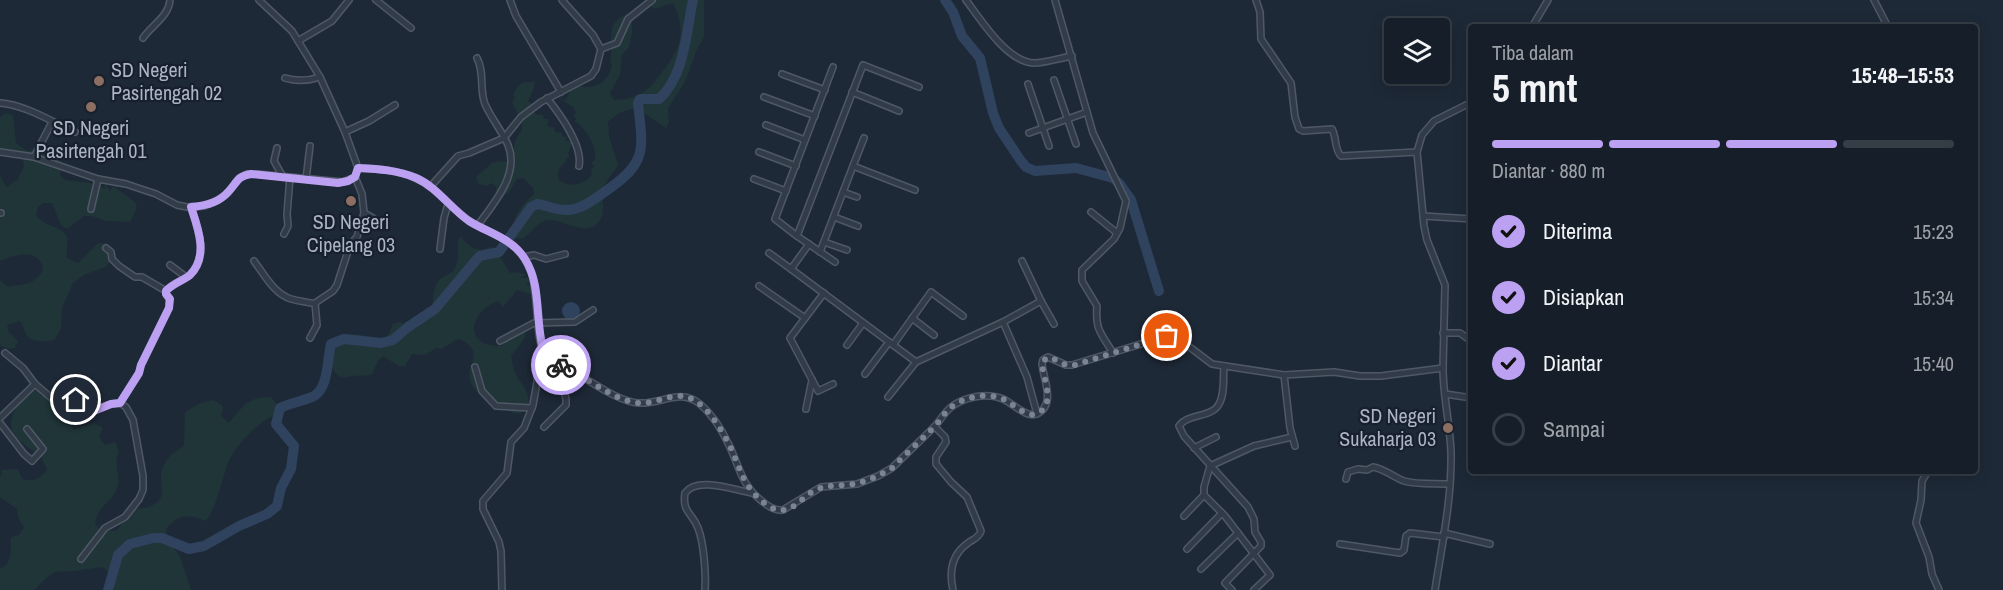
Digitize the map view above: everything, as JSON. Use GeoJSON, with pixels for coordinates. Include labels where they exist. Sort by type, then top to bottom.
{"type":"FeatureCollection","features":[{"type":"Feature","properties":{"kind":"street"},"geometry":{"type":"LineString","coordinates":[[143,38],[167,12],[170,0]]}},
{"type":"Feature","properties":{"kind":"street"},"geometry":{"type":"LineString","coordinates":[[254,261],[274,287],[284,295],[291,299],[315,304],[333,291],[337,285],[350,245],[357,237],[364,213],[362,194],[355,177],[358,168],[345,132],[320,77],[285,23],[259,0]]}},
{"type":"Feature","properties":{"kind":"street"},"geometry":{"type":"LineString","coordinates":[[298,41],[336,18],[349,0]]}},
{"type":"Feature","properties":{"kind":"street"},"geometry":{"type":"LineString","coordinates":[[376,0],[411,27]]}},
{"type":"Feature","properties":{"kind":"street"},"geometry":{"type":"LineString","coordinates":[[510,0],[516,16],[561,92]]}},
{"type":"Feature","properties":{"kind":"street"},"geometry":{"type":"LineString","coordinates":[[431,186],[458,156],[504,138],[521,117],[547,98],[593,74],[601,50],[593,35],[562,0]]}},
{"type":"Feature","properties":{"kind":"street"},"geometry":{"type":"LineString","coordinates":[[601,50],[617,43],[628,19],[652,0]]}},
{"type":"Feature","properties":{"kind":"street"},"geometry":{"type":"LineString","coordinates":[[966,0],[996,39],[1018,59],[1034,63],[1072,56]]}},
{"type":"Feature","properties":{"kind":"street"},"geometry":{"type":"LineString","coordinates":[[1055,0],[1097,143],[1126,205],[1117,232],[1104,250],[1082,270],[1081,278],[1097,306],[1095,316],[1097,326],[1113,353]]}},
{"type":"Feature","properties":{"kind":"street"},"geometry":{"type":"LineString","coordinates":[[1256,0],[1260,12],[1261,39],[1290,83],[1299,129],[1303,131],[1332,129],[1337,151],[1342,157],[1417,152]]}},
{"type":"Feature","properties":{"kind":"street"},"geometry":{"type":"LineString","coordinates":[[1534,24],[1548,0]]}},
{"type":"Feature","properties":{"kind":"street"},"geometry":{"type":"LineString","coordinates":[[1874,0],[1887,24]]}},
{"type":"Feature","properties":{"kind":"street"},"geometry":{"type":"LineString","coordinates":[[477,58],[482,75],[484,102],[508,143],[510,154],[507,181],[478,225]]}},
{"type":"Feature","properties":{"kind":"street"},"geometry":{"type":"LineString","coordinates":[[797,236],[863,65],[919,87]]}},
{"type":"Feature","properties":{"kind":"street"},"geometry":{"type":"LineString","coordinates":[[833,67],[775,219],[835,262]]}},
{"type":"Feature","properties":{"kind":"street"},"geometry":{"type":"LineString","coordinates":[[782,74],[825,90]]}},
{"type":"Feature","properties":{"kind":"street"},"geometry":{"type":"LineString","coordinates":[[285,78],[298,81],[320,77]]}},
{"type":"Feature","properties":{"kind":"street"},"geometry":{"type":"LineString","coordinates":[[1054,80],[1076,144]]}},
{"type":"Feature","properties":{"kind":"street"},"geometry":{"type":"LineString","coordinates":[[1028,84],[1049,146]]}},
{"type":"Feature","properties":{"kind":"street"},"geometry":{"type":"LineString","coordinates":[[852,92],[898,111]]}},
{"type":"Feature","properties":{"kind":"street"},"geometry":{"type":"LineString","coordinates":[[547,98],[563,119],[580,156],[579,166]]}},
{"type":"Feature","properties":{"kind":"street"},"geometry":{"type":"LineString","coordinates":[[764,98],[815,116]]}},
{"type":"Feature","properties":{"kind":"street"},"geometry":{"type":"LineString","coordinates":[[0,104],[8,104],[31,112],[75,132]]}},
{"type":"Feature","properties":{"kind":"street"},"geometry":{"type":"LineString","coordinates":[[1435,590],[1448,514],[1449,484],[1450,440],[1443,368],[1445,285],[1427,240],[1417,152],[1422,135],[1434,121],[1468,104]]}},
{"type":"Feature","properties":{"kind":"street"},"geometry":{"type":"LineString","coordinates":[[345,132],[369,121],[394,105]]}},
{"type":"Feature","properties":{"kind":"street"},"geometry":{"type":"LineString","coordinates":[[1029,133],[1087,112]]}},
{"type":"Feature","properties":{"kind":"street"},"geometry":{"type":"LineString","coordinates":[[34,157],[52,122]]}},
{"type":"Feature","properties":{"kind":"street"},"geometry":{"type":"LineString","coordinates":[[766,125],[805,140]]}},
{"type":"Feature","properties":{"kind":"street"},"geometry":{"type":"LineString","coordinates":[[820,252],[864,138]]}},
{"type":"Feature","properties":{"kind":"street"},"geometry":{"type":"LineString","coordinates":[[306,179],[310,146]]}},
{"type":"Feature","properties":{"kind":"street"},"geometry":{"type":"LineString","coordinates":[[277,148],[274,161],[287,177],[288,226],[284,234]]}},
{"type":"Feature","properties":{"kind":"street"},"geometry":{"type":"LineString","coordinates":[[0,152],[34,157],[98,179],[126,184],[177,205],[191,207],[204,206],[216,201],[228,193],[237,179],[244,175],[256,174],[338,183],[355,177]]}},
{"type":"Feature","properties":{"kind":"street"},"geometry":{"type":"LineString","coordinates":[[759,152],[796,166]]}},
{"type":"Feature","properties":{"kind":"street"},"geometry":{"type":"LineString","coordinates":[[853,166],[915,190]]}},
{"type":"Feature","properties":{"kind":"street"},"geometry":{"type":"LineString","coordinates":[[358,168],[399,172],[431,186],[468,220],[504,239],[514,247],[524,257],[535,285],[542,350],[550,362],[568,368],[636,403],[679,396],[688,397],[697,402],[713,418],[730,446],[742,479],[753,494],[769,507],[783,510],[821,487],[857,484],[892,468],[935,427],[953,406],[966,399],[997,396],[1026,413],[1037,414],[1048,397],[1043,360],[1050,357],[1070,366],[1169,336],[1179,339],[1212,364],[1284,375],[1334,372],[1381,376],[1443,368]]}},
{"type":"Feature","properties":{"kind":"street"},"geometry":{"type":"LineString","coordinates":[[91,209],[98,179]]}},
{"type":"Feature","properties":{"kind":"street"},"geometry":{"type":"LineString","coordinates":[[754,179],[786,191]]}},
{"type":"Feature","properties":{"kind":"street"},"geometry":{"type":"LineString","coordinates":[[843,192],[858,197]]}},
{"type":"Feature","properties":{"kind":"street"},"geometry":{"type":"LineString","coordinates":[[440,249],[448,204]]}},
{"type":"Feature","properties":{"kind":"street"},"geometry":{"type":"LineString","coordinates":[[166,291],[186,278],[194,269],[200,251],[200,235],[191,207]]}},
{"type":"Feature","properties":{"kind":"street"},"geometry":{"type":"LineString","coordinates":[[1091,212],[1117,232]]}},
{"type":"Feature","properties":{"kind":"street"},"geometry":{"type":"LineString","coordinates":[[364,213],[373,218]]}},
{"type":"Feature","properties":{"kind":"street"},"geometry":{"type":"LineString","coordinates":[[1423,216],[1468,219]]}},
{"type":"Feature","properties":{"kind":"street"},"geometry":{"type":"LineString","coordinates":[[834,217],[858,226]]}},
{"type":"Feature","properties":{"kind":"street"},"geometry":{"type":"LineString","coordinates":[[824,242],[847,250]]}},
{"type":"Feature","properties":{"kind":"street"},"geometry":{"type":"LineString","coordinates":[[791,269],[809,244]]}},
{"type":"Feature","properties":{"kind":"street"},"geometry":{"type":"LineString","coordinates":[[106,248],[119,266],[135,277],[142,277],[166,291],[170,304],[139,373],[120,403]]}},
{"type":"Feature","properties":{"kind":"street"},"geometry":{"type":"LineString","coordinates":[[768,253],[916,362]]}},
{"type":"Feature","properties":{"kind":"street"},"geometry":{"type":"LineString","coordinates":[[524,257],[534,255],[546,259],[565,254]]}},
{"type":"Feature","properties":{"kind":"street"},"geometry":{"type":"LineString","coordinates":[[1022,261],[1054,324]]}},
{"type":"Feature","properties":{"kind":"street"},"geometry":{"type":"LineString","coordinates":[[170,265],[186,278]]}},
{"type":"Feature","properties":{"kind":"street"},"geometry":{"type":"LineString","coordinates":[[759,286],[805,318]]}},
{"type":"Feature","properties":{"kind":"street"},"geometry":{"type":"LineString","coordinates":[[865,374],[931,292],[963,316]]}},
{"type":"Feature","properties":{"kind":"street"},"geometry":{"type":"LineString","coordinates":[[824,293],[790,338],[818,391],[833,384]]}},
{"type":"Feature","properties":{"kind":"street"},"geometry":{"type":"LineString","coordinates":[[888,398],[916,362],[1003,322],[1041,301]]}},
{"type":"Feature","properties":{"kind":"street"},"geometry":{"type":"LineString","coordinates":[[310,338],[317,325],[315,304]]}},
{"type":"Feature","properties":{"kind":"street"},"geometry":{"type":"LineString","coordinates":[[500,341],[530,324],[575,322],[593,310]]}},
{"type":"Feature","properties":{"kind":"street"},"geometry":{"type":"LineString","coordinates":[[912,318],[934,335]]}},
{"type":"Feature","properties":{"kind":"street"},"geometry":{"type":"LineString","coordinates":[[847,345],[863,322]]}},
{"type":"Feature","properties":{"kind":"street"},"geometry":{"type":"LineString","coordinates":[[1003,322],[1027,377],[1037,414]]}},
{"type":"Feature","properties":{"kind":"street"},"geometry":{"type":"LineString","coordinates":[[1443,333],[1460,333],[1468,338]]}},
{"type":"Feature","properties":{"kind":"street"},"geometry":{"type":"LineString","coordinates":[[5,352],[23,368],[34,384],[59,403],[77,400],[96,410],[120,403],[126,407],[134,420],[143,490],[125,517],[105,528],[81,559]]}},
{"type":"Feature","properties":{"kind":"street"},"geometry":{"type":"LineString","coordinates":[[502,590],[501,551],[483,509],[483,501],[507,473],[511,442],[524,428],[532,408],[538,376],[550,362]]}},
{"type":"Feature","properties":{"kind":"street"},"geometry":{"type":"LineString","coordinates":[[1224,366],[1219,406],[1183,421],[1179,426],[1194,448],[1239,495],[1254,519],[1261,546],[1225,583],[1232,590]]}},
{"type":"Feature","properties":{"kind":"street"},"geometry":{"type":"LineString","coordinates":[[475,367],[482,391],[496,406],[532,408]]}},
{"type":"Feature","properties":{"kind":"street"},"geometry":{"type":"LineString","coordinates":[[544,427],[566,405],[563,383],[568,368]]}},
{"type":"Feature","properties":{"kind":"street"},"geometry":{"type":"LineString","coordinates":[[1284,375],[1295,446]]}},
{"type":"Feature","properties":{"kind":"street"},"geometry":{"type":"LineString","coordinates":[[806,409],[812,380]]}},
{"type":"Feature","properties":{"kind":"street"},"geometry":{"type":"LineString","coordinates":[[27,429],[43,449],[32,461],[24,454],[0,421],[34,384]]}},
{"type":"Feature","properties":{"kind":"street"},"geometry":{"type":"LineString","coordinates":[[1445,394],[1468,397]]}},
{"type":"Feature","properties":{"kind":"street"},"geometry":{"type":"LineString","coordinates":[[935,427],[945,437],[946,442],[936,457],[936,464],[966,497],[981,531],[980,535],[961,549],[952,561],[950,574],[953,590]]}},
{"type":"Feature","properties":{"kind":"street"},"geometry":{"type":"LineString","coordinates":[[1194,448],[1216,437]]}},
{"type":"Feature","properties":{"kind":"street"},"geometry":{"type":"LineString","coordinates":[[1184,516],[1204,495],[1210,466],[1254,446],[1292,437]]}},
{"type":"Feature","properties":{"kind":"street"},"geometry":{"type":"LineString","coordinates":[[1346,479],[1348,472],[1358,469],[1367,471],[1373,467],[1405,481],[1449,484]]}},
{"type":"Feature","properties":{"kind":"street"},"geometry":{"type":"LineString","coordinates":[[1926,474],[1923,481],[1921,506],[1916,523],[1939,590]]}},
{"type":"Feature","properties":{"kind":"street"},"geometry":{"type":"LineString","coordinates":[[705,590],[700,537],[697,525],[686,510],[685,493],[690,487],[701,485],[753,494]]}},
{"type":"Feature","properties":{"kind":"street"},"geometry":{"type":"LineString","coordinates":[[1204,495],[1222,513],[1270,575],[1254,590]]}},
{"type":"Feature","properties":{"kind":"street"},"geometry":{"type":"LineString","coordinates":[[1187,549],[1222,513]]}},
{"type":"Feature","properties":{"kind":"street"},"geometry":{"type":"LineString","coordinates":[[1201,569],[1238,533]]}},
{"type":"Feature","properties":{"kind":"street"},"geometry":{"type":"LineString","coordinates":[[1340,544],[1400,553],[1404,550],[1406,536],[1410,533],[1444,535],[1490,544]]}},
{"type":"Feature","properties":{"kind":"green space"},"geometry":{"type":"Polygon","coordinates":[[[651,0],[704,0],[704,37],[684,84],[668,108],[669,121],[666,128],[638,109],[619,113],[608,122],[609,136],[618,165],[603,188],[603,213],[600,220],[595,226],[588,228],[558,221],[544,221],[522,239],[515,238],[512,235],[516,217],[534,194],[533,188],[523,178],[517,179],[510,191],[503,196],[496,194],[496,187],[492,183],[486,186],[479,184],[476,177],[493,162],[509,161],[513,153],[515,141],[522,129],[522,122],[512,102],[515,97],[513,94],[520,84],[535,81],[528,101],[531,103],[529,109],[538,115],[543,114],[544,119],[549,119],[547,126],[554,128],[556,133],[561,132],[563,137],[568,136],[565,140],[572,143],[568,154],[570,157],[565,159],[566,162],[559,170],[559,180],[572,185],[585,181],[592,175],[591,169],[594,167],[591,162],[595,160],[592,143],[583,128],[574,121],[577,119],[573,115],[576,113],[573,107],[554,95],[565,101],[573,86],[592,87],[606,78],[612,66],[610,61],[612,29],[614,23],[626,14],[632,18],[632,33],[629,47],[622,55],[620,75],[610,93],[614,100],[631,98],[648,89],[678,47],[681,31],[673,3],[654,9],[649,4],[651,0]]]}},
{"type":"Feature","properties":{"kind":"green space"},"geometry":{"type":"Polygon","coordinates":[[[6,113],[13,115],[16,143],[27,151],[47,150],[53,154],[62,162],[60,175],[65,180],[99,184],[104,189],[106,184],[110,191],[113,186],[135,202],[137,208],[130,222],[106,221],[84,216],[67,229],[61,225],[52,203],[44,203],[38,207],[36,215],[40,219],[65,234],[67,258],[78,263],[98,243],[105,243],[109,248],[110,262],[105,267],[84,275],[73,283],[62,308],[61,329],[54,340],[31,339],[20,321],[7,325],[9,332],[18,341],[15,348],[8,349],[0,345],[0,280],[8,287],[24,284],[32,282],[43,270],[41,263],[32,255],[19,255],[0,261],[0,175],[6,187],[17,180],[24,167],[23,160],[16,156],[0,156],[0,117],[6,113]]]}},
{"type":"Feature","properties":{"kind":"green space"},"geometry":{"type":"Polygon","coordinates":[[[460,236],[470,246],[477,249],[490,247],[498,249],[510,273],[518,272],[526,275],[520,278],[533,278],[526,285],[537,285],[536,292],[529,294],[517,290],[503,307],[498,301],[488,306],[480,313],[474,328],[476,336],[489,345],[502,346],[510,335],[523,330],[525,332],[525,338],[511,356],[515,372],[528,397],[527,409],[521,413],[514,414],[483,397],[473,387],[469,374],[474,354],[468,344],[460,339],[425,355],[412,354],[405,366],[399,366],[383,356],[372,374],[367,375],[339,376],[331,364],[330,345],[344,335],[387,337],[393,324],[400,322],[407,326],[428,314],[431,311],[437,283],[452,272],[457,264],[460,236]]]}},
{"type":"Feature","properties":{"kind":"green space"},"geometry":{"type":"Polygon","coordinates":[[[38,389],[40,395],[48,393],[58,398],[68,399],[73,409],[66,418],[68,418],[66,424],[73,427],[72,430],[94,423],[103,428],[99,437],[105,445],[115,442],[119,451],[116,462],[117,488],[99,512],[95,524],[101,532],[117,530],[123,522],[126,508],[147,508],[159,500],[162,493],[161,475],[164,465],[172,454],[184,446],[185,413],[188,410],[198,404],[214,400],[223,406],[221,416],[229,423],[246,404],[263,397],[271,397],[277,405],[274,415],[248,435],[231,456],[206,521],[184,516],[175,520],[166,529],[168,539],[180,557],[191,590],[114,590],[112,576],[102,567],[55,572],[34,590],[0,590],[0,569],[9,559],[11,537],[19,535],[24,527],[19,520],[17,509],[0,497],[1,470],[18,469],[22,479],[33,480],[39,478],[47,470],[39,456],[15,435],[11,422],[23,398],[28,392],[28,394],[38,389]]]}},
{"type":"Feature","properties":{"kind":"water"},"geometry":{"type":"Polygon","coordinates":[[[571,302],[577,305],[580,311],[577,317],[571,320],[565,317],[562,311],[565,305],[571,302]]]}},
{"type":"Feature","properties":{"kind":"waterway"},"geometry":{"type":"LineString","coordinates":[[108,590],[118,555],[130,544],[162,538],[189,549],[204,546],[239,526],[267,514],[277,506],[281,488],[291,469],[294,446],[276,424],[280,408],[312,397],[322,388],[331,344],[344,339],[381,343],[393,340],[435,309],[480,256],[499,252],[531,207],[537,204],[564,210],[579,208],[620,181],[629,172],[640,154],[641,132],[638,103],[640,99],[659,99],[674,78],[683,53],[693,0]]}},
{"type":"Feature","properties":{"kind":"waterway"},"geometry":{"type":"LineString","coordinates":[[945,0],[953,12],[962,36],[980,58],[993,113],[999,128],[1021,161],[1026,167],[1035,171],[1076,168],[1113,178],[1119,183],[1131,200],[1159,291]]}},
{"type":"Feature","properties":{"kind":"way so far"},"geometry":{"type":"LineString","coordinates":[[561,365],[626,400],[636,403],[679,396],[688,397],[697,402],[713,418],[730,446],[747,487],[769,507],[782,511],[821,487],[857,484],[885,473],[935,427],[947,411],[966,399],[997,396],[1026,413],[1037,414],[1048,397],[1042,364],[1046,358],[1050,357],[1072,366],[1167,336]]}},
{"type":"Feature","properties":{"kind":"place","name":"SD Negeri Pasirtengah 02"},"geometry":{"type":"Point","coordinates":[99,81]}},
{"type":"Feature","properties":{"kind":"place","name":"SD Negeri Pasirtengah 01"},"geometry":{"type":"Point","coordinates":[91,107]}},
{"type":"Feature","properties":{"kind":"place","name":"SD Negeri Cipelang 03"},"geometry":{"type":"Point","coordinates":[351,201]}},
{"type":"Feature","properties":{"kind":"place","name":"SD Negeri Sukaharja 03"},"geometry":{"type":"Point","coordinates":[1448,428]}},
{"type":"Feature","properties":{"kind":"route"},"geometry":{"type":"LineString","coordinates":[[76,400],[94,410],[120,403],[139,373],[167,314],[170,299],[166,291],[190,274],[199,258],[200,235],[191,207],[204,206],[216,201],[228,193],[237,179],[251,174],[338,183],[355,177],[358,168],[366,168],[399,172],[431,186],[444,201],[468,220],[496,234],[524,257],[537,293],[542,350],[550,362],[561,365]]}}]}
